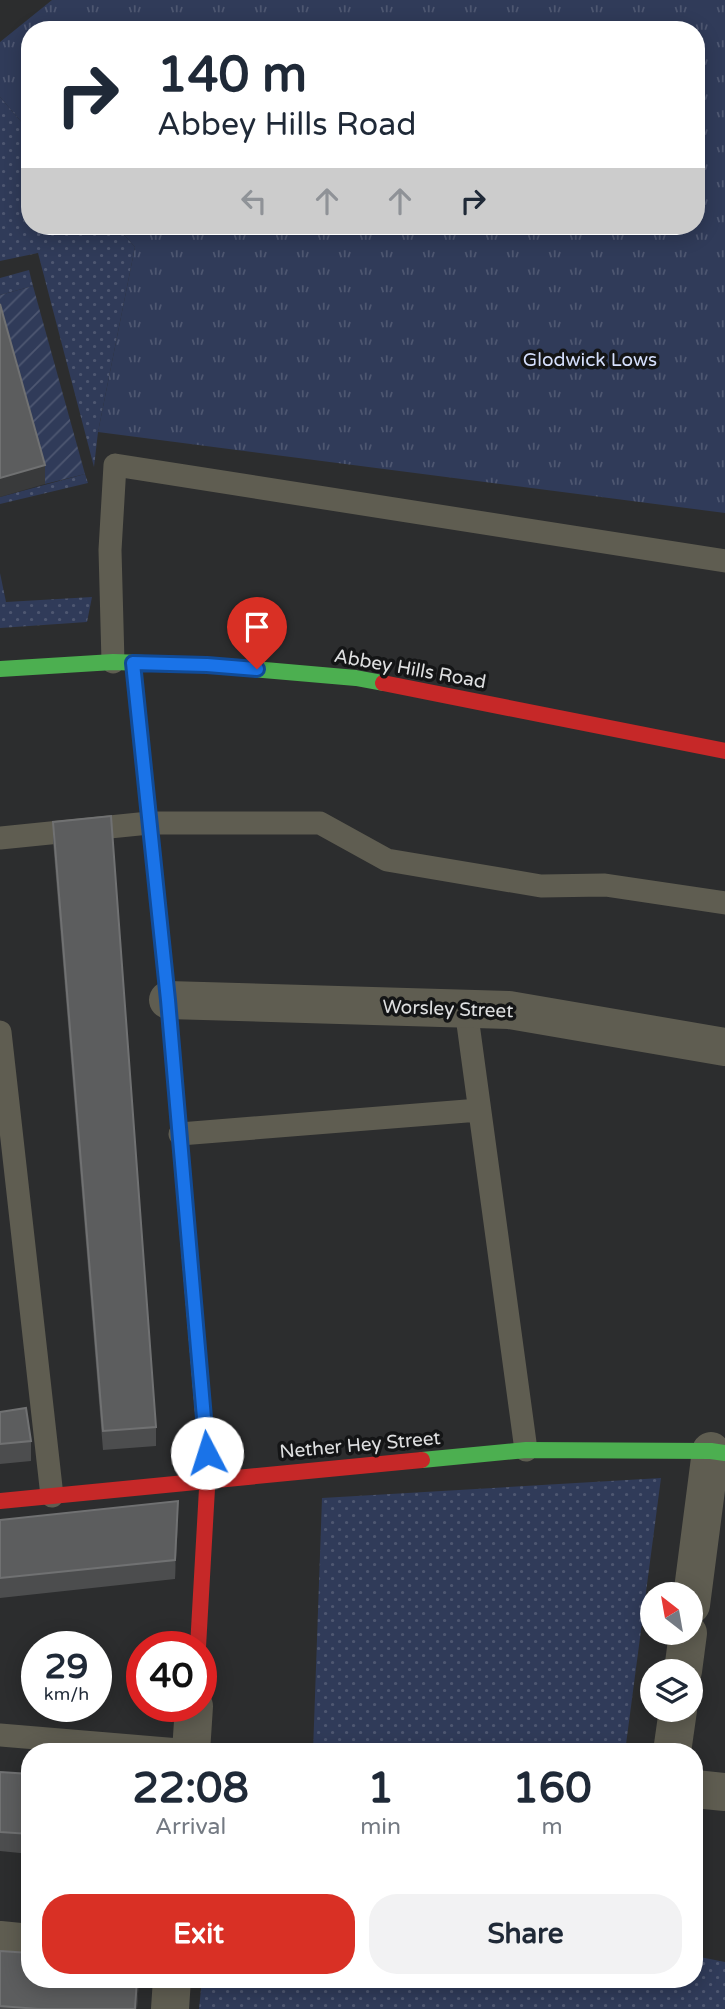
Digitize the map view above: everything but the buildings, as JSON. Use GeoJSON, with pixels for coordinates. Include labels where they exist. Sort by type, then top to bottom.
{"type":"FeatureCollection","features":[{"type":"Feature","properties":{"kind":"street","name":"Abbey Hills Road"},"geometry":{"type":"LineString","coordinates":[[0,669],[123,663],[207,665],[356,678],[725,751]]}},
{"type":"Feature","properties":{"kind":"street"},"geometry":{"type":"LineString","coordinates":[[123,663],[149,823],[168,1000],[209,1480],[199,1631]]}},
{"type":"Feature","properties":{"kind":"street","name":"Worsley Street"},"geometry":{"type":"LineString","coordinates":[[168,1000],[509,1010],[725,1047]]}},
{"type":"Feature","properties":{"kind":"street","name":"Nether Hey Street"},"geometry":{"type":"LineString","coordinates":[[0,1501],[526,1450],[718,1452]]}},
{"type":"Feature","properties":{"kind":"street"},"geometry":{"type":"LineString","coordinates":[[695,1582],[718,1452]]}},
{"type":"Feature","properties":{"kind":"street"},"geometry":{"type":"LineString","coordinates":[[192,1743],[193,1722]]}},
{"type":"Feature","properties":{"kind":"street"},"geometry":{"type":"LineString","coordinates":[[673,1743],[676,1722]]}},
{"type":"Feature","properties":{"kind":"street"},"geometry":{"type":"LineString","coordinates":[[703,1789],[725,1792]]}},
{"type":"Feature","properties":{"kind":"street"},"geometry":{"type":"LineString","coordinates":[[0,1940],[21,1942]]}},
{"type":"Feature","properties":{"kind":"street"},"geometry":{"type":"LineString","coordinates":[[170,2009],[171,1988]]}},
{"type":"Feature","properties":{"kind":"lane"},"geometry":{"type":"LineString","coordinates":[[123,663],[110,550],[115,465],[725,561]]}},
{"type":"Feature","properties":{"kind":"lane"},"geometry":{"type":"LineString","coordinates":[[0,838],[149,823],[320,823],[387,860],[541,886],[605,885],[725,903]]}},
{"type":"Feature","properties":{"kind":"lane"},"geometry":{"type":"LineString","coordinates":[[466,1009],[526,1450]]}},
{"type":"Feature","properties":{"kind":"lane"},"geometry":{"type":"LineString","coordinates":[[0,1032],[52,1496]]}},
{"type":"Feature","properties":{"kind":"lane"},"geometry":{"type":"LineString","coordinates":[[180,1134],[479,1111]]}},
{"type":"Feature","properties":{"kind":"lane"},"geometry":{"type":"LineString","coordinates":[[0,1735],[96,1743]]}},
{"type":"Feature","properties":{"kind":"green space","name":"Glodwick Lows"},"geometry":{"type":"Polygon","coordinates":[[[52,0],[725,0],[725,513],[98,432],[135,247],[124,235],[705,235],[705,21],[26,21],[52,0]]]}},
{"type":"Feature","properties":{"kind":"green space","name":"Glodwick Lows"},"geometry":{"type":"Polygon","coordinates":[[[21,25],[21,122],[0,97],[0,42],[21,25]]]}},
{"type":"Feature","properties":{"kind":"green space"},"geometry":{"type":"Polygon","coordinates":[[[0,97],[21,122],[21,235],[124,235],[135,247],[98,432],[94,467],[38,253],[0,261],[0,97]]]}},
{"type":"Feature","properties":{"kind":"green space"},"geometry":{"type":"Polygon","coordinates":[[[29,270],[33,286],[0,295],[0,278],[29,270]]]}},
{"type":"Feature","properties":{"kind":"green space"},"geometry":{"type":"Polygon","coordinates":[[[33,286],[85,474],[45,484],[0,323],[0,295],[33,286]]]}},
{"type":"Feature","properties":{"kind":"green space"},"geometry":{"type":"Polygon","coordinates":[[[85,474],[88,483],[0,504],[0,497],[85,474]]]}},
{"type":"Feature","properties":{"kind":"green space"},"geometry":{"type":"Polygon","coordinates":[[[0,573],[6,602],[92,597],[87,622],[0,628],[0,573]]]}},
{"type":"Feature","properties":{"kind":"green space"},"geometry":{"type":"Polygon","coordinates":[[[661,1478],[647,1582],[640,1582],[640,1638],[626,1743],[313,1743],[322,1498],[661,1478]]]}},
{"type":"Feature","properties":{"kind":"green space"},"geometry":{"type":"Polygon","coordinates":[[[703,1958],[725,1962],[725,2009],[199,2009],[201,1988],[703,1988],[703,1958]]]}},
{"type":"Feature","properties":{"kind":"traffic: fast"},"geometry":{"type":"LineString","coordinates":[[0,669],[113,662],[207,665],[356,678],[383,683]]}},
{"type":"Feature","properties":{"kind":"traffic: fast"},"geometry":{"type":"LineString","coordinates":[[422,1460],[526,1450],[725,1453]]}},
{"type":"Feature","properties":{"kind":"traffic: slow"},"geometry":{"type":"LineString","coordinates":[[158,902],[208,1471]]}},
{"type":"Feature","properties":{"kind":"traffic: jam"},"geometry":{"type":"LineString","coordinates":[[133,663],[158,902]]}},
{"type":"Feature","properties":{"kind":"traffic: jam"},"geometry":{"type":"LineString","coordinates":[[383,683],[725,751]]}},
{"type":"Feature","properties":{"kind":"traffic: jam"},"geometry":{"type":"LineString","coordinates":[[0,1501],[422,1460]]}},
{"type":"Feature","properties":{"kind":"traffic: jam"},"geometry":{"type":"LineString","coordinates":[[199,1631],[208,1471]]}},
{"type":"Feature","properties":{"kind":"route"},"geometry":{"type":"LineString","coordinates":[[207,1453],[168,1000],[133,663],[257,669]]}}]}
